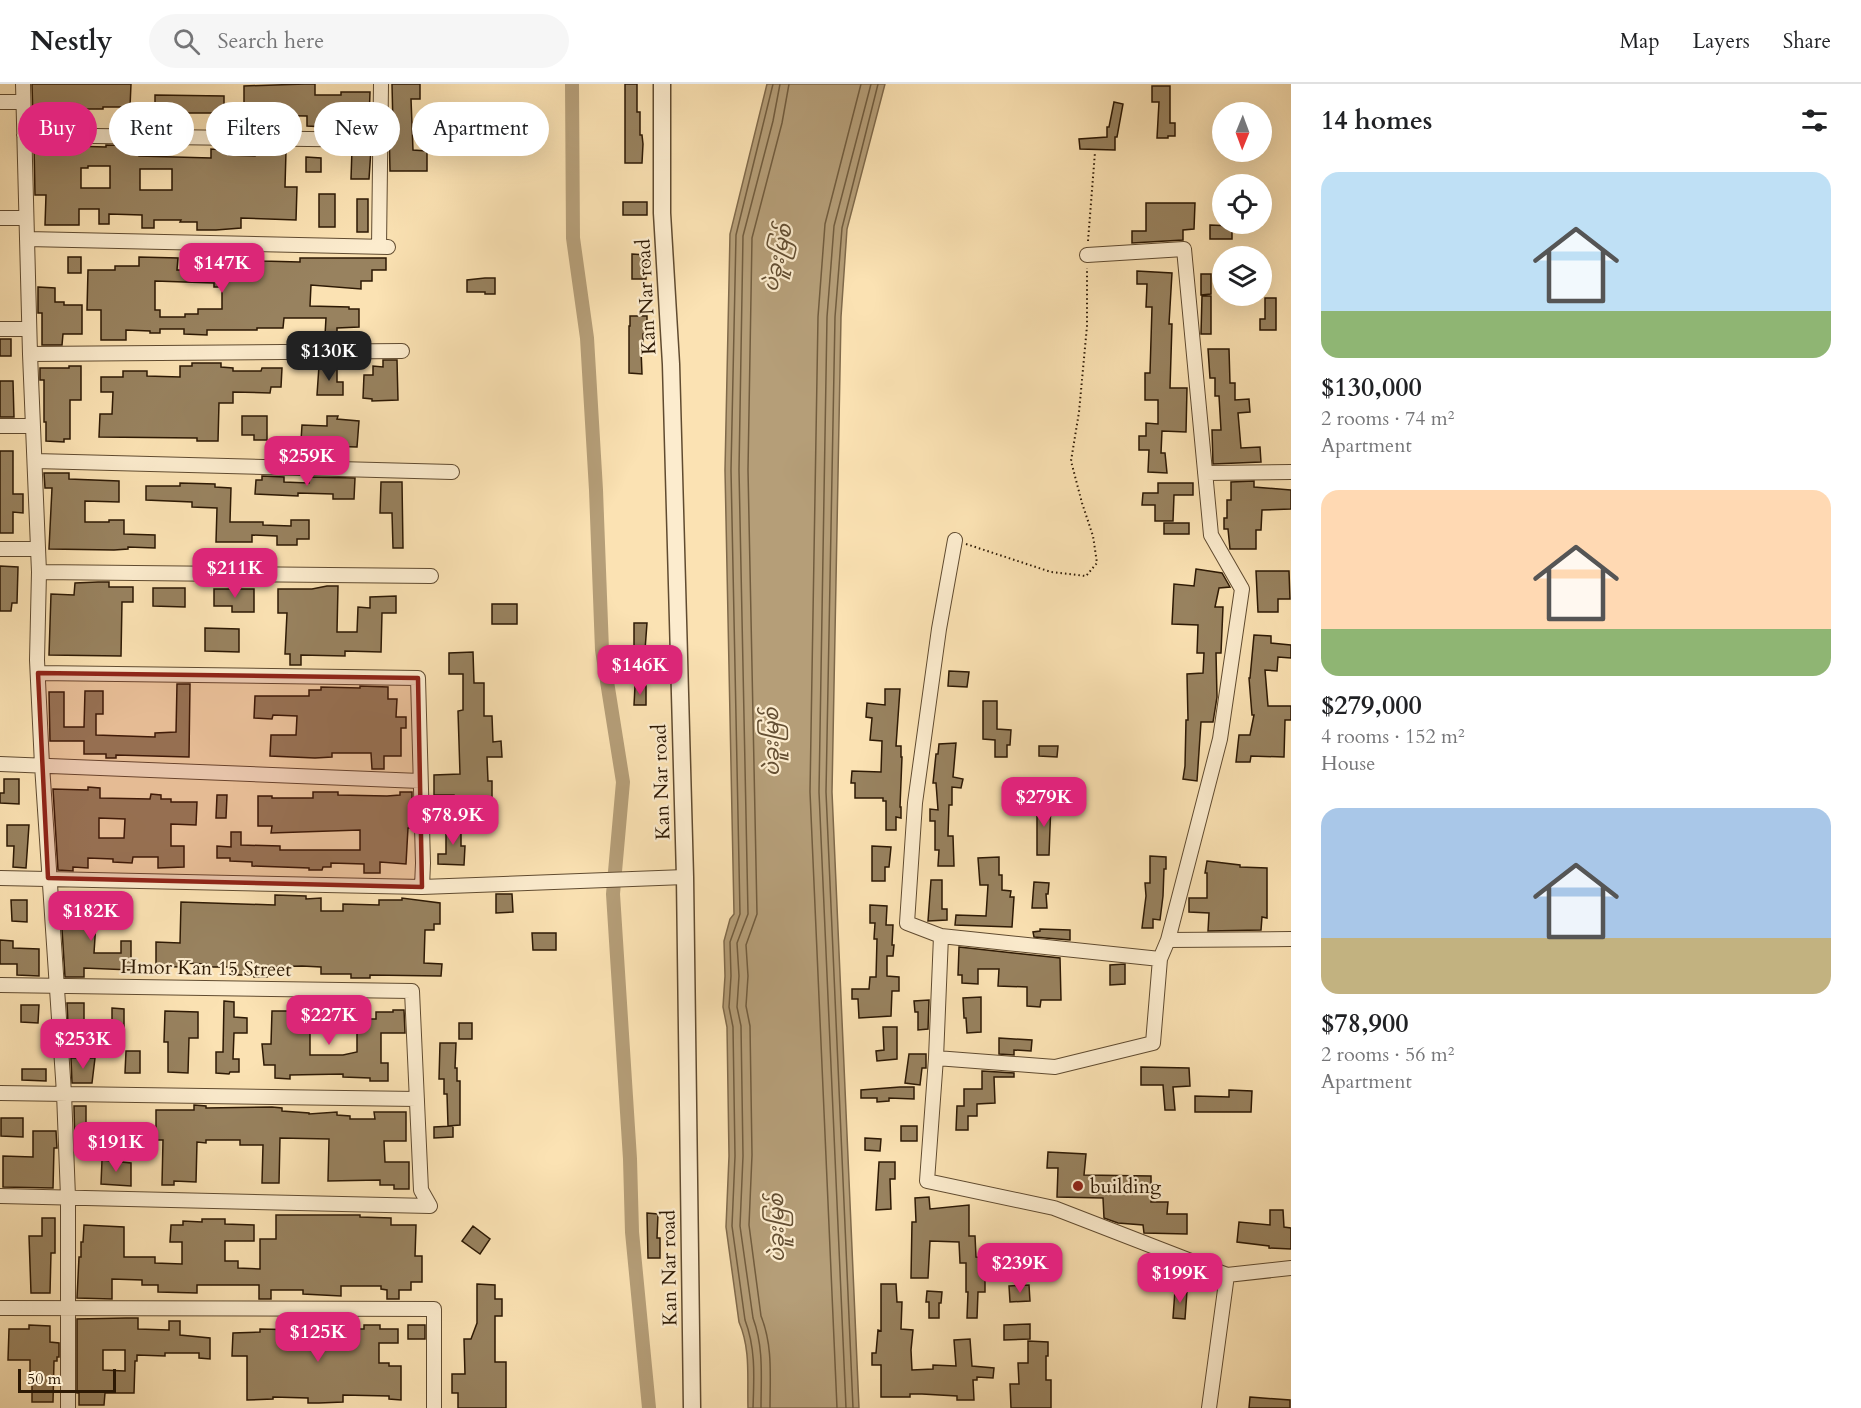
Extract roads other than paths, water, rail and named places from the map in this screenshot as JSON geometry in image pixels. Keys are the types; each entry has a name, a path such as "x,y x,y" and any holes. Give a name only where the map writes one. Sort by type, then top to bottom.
{"street":[{"path":"22,84 23,102"},
{"path":"381,84 381,102"},
{"name":"Kan Nar road","path":"662,84 662,213 671,364 685,877 692,1408"},
{"path":"0,102 18,102"},
{"path":"97,136 314,139"},
{"path":"25,156 39,572 38,673 48,878 64,1093 68,1197 70,1308 68,1408"},
{"path":"27,239 383,247 381,156"},
{"path":"0,218 26,218"},
{"path":"936,1058 1055,1066 1153,1043 1160,959 1168,940 1220,739 1242,589 1211,535 1184,249 1087,255"},
{"path":"0,329 29,329"},
{"path":"30,354 402,351"},
{"path":"0,426 33,426"},
{"path":"35,461 452,472"},
{"path":"1205,473 1291,472"},
{"path":"955,540 939,629 915,803 907,923 941,936 1160,959"},
{"path":"0,549 38,549"},
{"path":"39,572 431,576"},
{"path":"38,673 418,678 422,887"},
{"path":"0,764 420,781"},
{"path":"0,878 422,887 685,877"},
{"path":"941,936 936,1058 927,1181 1054,1208 1227,1275 1291,1268"},
{"path":"1168,940 1291,939"},
{"name":"Hmor Kan 15 Street","path":"0,985 412,991 417,1099"},
{"path":"0,1093 417,1099 421,1190 430,1206 0,1196"},
{"path":"1209,1408 1227,1275"},
{"path":"0,1308 434,1309 434,1408"}],"water":[{"name":"ပဲခူးမြစ်","path":"767,84 885,84 847,229 841,317 832,792 859,1408 748,1408 747,1354 739,1322 726,1227 729,1156 727,1027 723,1007 724,941 730,919 734,914 725,470 730,234"}],"waterway":[{"path":"572,84 573,238 587,338 602,650 623,782 613,894 630,1159 632,1232 649,1408"}],"place":[{"name":"building","path":"1078,1186"}]}
